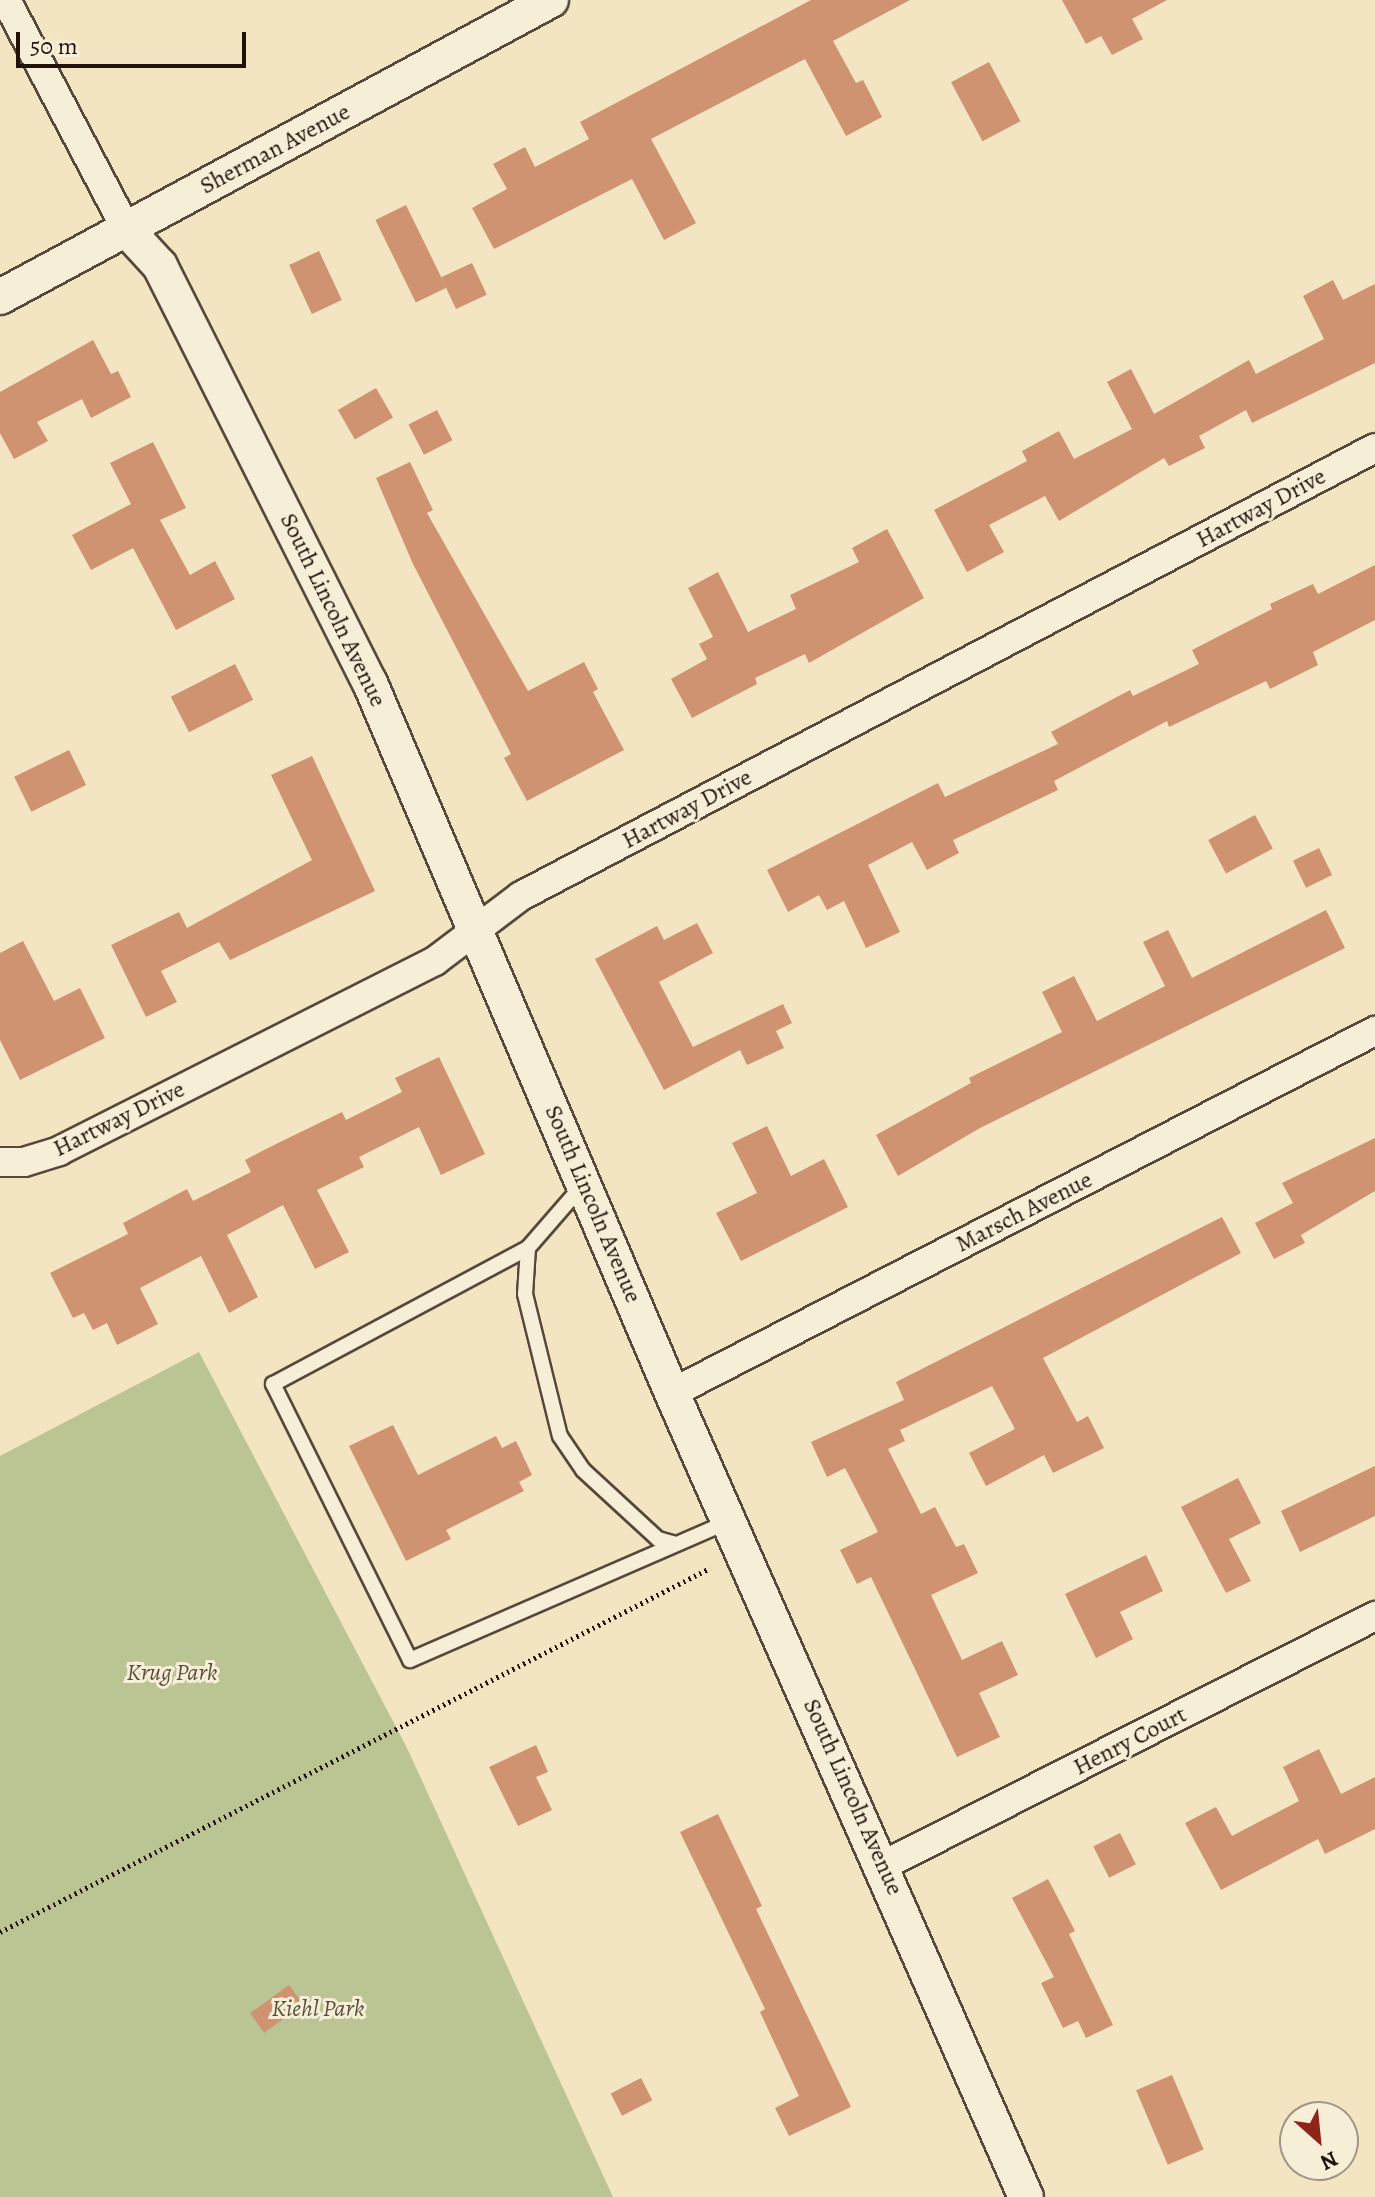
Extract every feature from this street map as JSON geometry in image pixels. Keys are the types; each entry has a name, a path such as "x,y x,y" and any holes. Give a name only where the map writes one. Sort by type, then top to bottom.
{"street":[{"path":"6,0 126,229"},
{"name":"Sherman Avenue","path":"0,297 551,0"},
{"name":"South Lincoln Avenue","path":"126,229 160,266 370,683 672,1393 884,1865 1026,2197"},
{"name":"Hartway Drive","path":"0,1162 24,1162 59,1151 435,961 521,896 1375,448"},
{"name":"Marsch Avenue","path":"672,1393 1375,1031"},
{"name":"Henry Court","path":"884,1865 1375,1616"}],"lane":[{"path":"584,1183 528,1248 273,1384 410,1660 673,1543 730,1521"},
{"path":"528,1248 525,1294 560,1436 583,1470 658,1539 673,1543"}],"path":[{"path":"0,1932 710,1568"}],"green space":[{"path":"199,1352 407,1748 613,2197 0,2197 0,1456"}],"building":[{"path":"811,0 910,0 833,41 856,83 863,80 882,117 846,136 805,59 651,139 696,223 664,240 632,179 494,249 472,208 507,189 493,164 525,147 535,167 589,139 580,122"},
{"path":"1062,0 1167,0 1132,19 1143,39 1112,55 1101,36 1086,44"},
{"path":"989,62 1020,121 982,141 951,82"},
{"path":"406,205 446,288 416,303 375,220"},
{"path":"319,251 342,300 312,314 289,265"},
{"path":"472,263 487,295 456,309 441,277"},
{"path":"1333,280 1343,300 1375,284 1375,363 1252,423 1246,410 1199,436 1205,448 1169,466 1164,458 1059,521 1045,496 989,525 1004,552 967,572 934,510 1027,461 1022,451 1059,431 1074,459 1132,429 1107,382 1131,369 1154,414 1249,360 1256,374 1324,339 1303,296"},
{"path":"93,340 111,374 118,371 131,397 91,418 82,399 37,422 48,441 14,459 0,433 0,392"},
{"path":"376,388 393,417 355,439 338,410"},
{"path":"437,410 452,440 424,455 408,425"},
{"path":"153,442 186,508 160,520 190,575 215,561 235,599 176,630 133,548 91,570 72,535 131,504 110,463"},
{"path":"410,462 433,510 427,513 528,691 584,662 598,689 593,692 624,750 527,801 504,758 511,754 413,564 376,478"},
{"path":"887,529 924,598 809,663 805,654 755,678 757,684 692,718 671,679 707,659 699,644 713,637 688,588 718,572 748,632 796,609 790,595 859,562 852,548"},
{"path":"1375,565 1375,620 1313,652 1318,665 1270,689 1266,681 1169,727 1167,721 1054,781 1058,790 953,840 959,853 927,870 912,842 868,865 900,932 866,948 844,901 827,910 819,895 788,912 767,870 938,783 945,797 1058,744 1051,732 1130,690 1133,696 1199,664 1192,650 1272,609 1270,604 1313,584 1318,594"},
{"path":"235,664 253,700 189,732 171,697"},
{"path":"69,750 86,785 31,812 14,777"},
{"path":"312,756 375,891 230,960 219,942 161,971 177,1002 146,1017 111,945 179,912 187,928 312,860 271,775"},
{"path":"1255,815 1273,849 1226,873 1208,840"},
{"path":"1319,848 1332,875 1306,888 1293,861"},
{"path":"1326,910 1345,948 980,1128 898,1176 876,1135 971,1083 969,1078 1062,1032 1042,992 1074,976 1097,1021 1165,986 1143,942 1168,930 1192,978"},
{"path":"697,923 713,953 659,982 693,1047 783,1004 792,1023 776,1031 784,1048 747,1065 740,1050 664,1090 595,959 657,926 664,940"},
{"path":"23,941 54,1001 80,988 105,1038 20,1080 0,1040 0,953"},
{"path":"439,1057 485,1154 441,1175 419,1127 359,1157 364,1167 317,1190 349,1252 315,1269 283,1205 227,1235 258,1297 229,1313 201,1256 140,1288 158,1324 117,1345 107,1323 93,1330 84,1313 73,1318 50,1273 128,1234 123,1223 187,1189 193,1201 251,1172 245,1160 342,1112 346,1120 402,1092 395,1078"},
{"path":"767,1126 791,1176 824,1159 848,1207 741,1261 716,1213 757,1193 732,1143"},
{"path":"1375,1138 1375,1191 1301,1235 1305,1243 1274,1259 1255,1223 1293,1203 1282,1183"},
{"path":"1222,1217 1241,1253 1043,1358 1077,1422 1088,1416 1104,1448 1053,1473 1044,1455 986,1486 969,1453 1015,1429 992,1386 900,1430 905,1441 888,1449 921,1514 935,1507 956,1547 964,1544 978,1573 931,1595 962,1660 1002,1641 1018,1675 979,1693 1000,1737 957,1757 871,1577 857,1584 840,1550 878,1532 845,1468 827,1477 811,1442 904,1400 896,1382"},
{"path":"393,1425 418,1475 496,1436 502,1448 516,1441 532,1475 519,1482 524,1491 446,1530 451,1539 406,1561 349,1446"},
{"path":"1375,1466 1375,1516 1300,1552 1281,1511"},
{"path":"1238,1478 1261,1523 1229,1539 1251,1581 1226,1593 1181,1507"},
{"path":"1146,1555 1163,1591 1120,1612 1133,1639 1096,1658 1065,1594"},
{"path":"536,1745 548,1772 536,1777 552,1810 518,1826 489,1767"},
{"path":"1319,1749 1341,1794 1375,1777 1375,1829 1325,1854 1318,1839 1221,1890 1185,1823 1216,1807 1232,1836 1299,1801 1283,1767"},
{"path":"718,1814 762,1906 756,1909 851,2107 789,2136 775,2108 799,2096 760,2012 765,2009 680,1832"},
{"path":"1120,1833 1136,1864 1109,1878 1093,1847"},
{"path":"1048,1879 1075,1931 1069,1934 1113,2025 1086,2038 1078,2021 1063,2028 1041,1983 1054,1977 1012,1898"},
{"path":"289,1985 303,2004 264,2033 250,2013"},
{"path":"1172,2075 1204,2150 1168,2165 1136,2090"},
{"path":"641,2078 652,2100 622,2116 611,2093"}],"park label":[{"name":"Krug Park","path":"172,1673"},
{"name":"Kiehl Park","path":"318,2009"}]}
